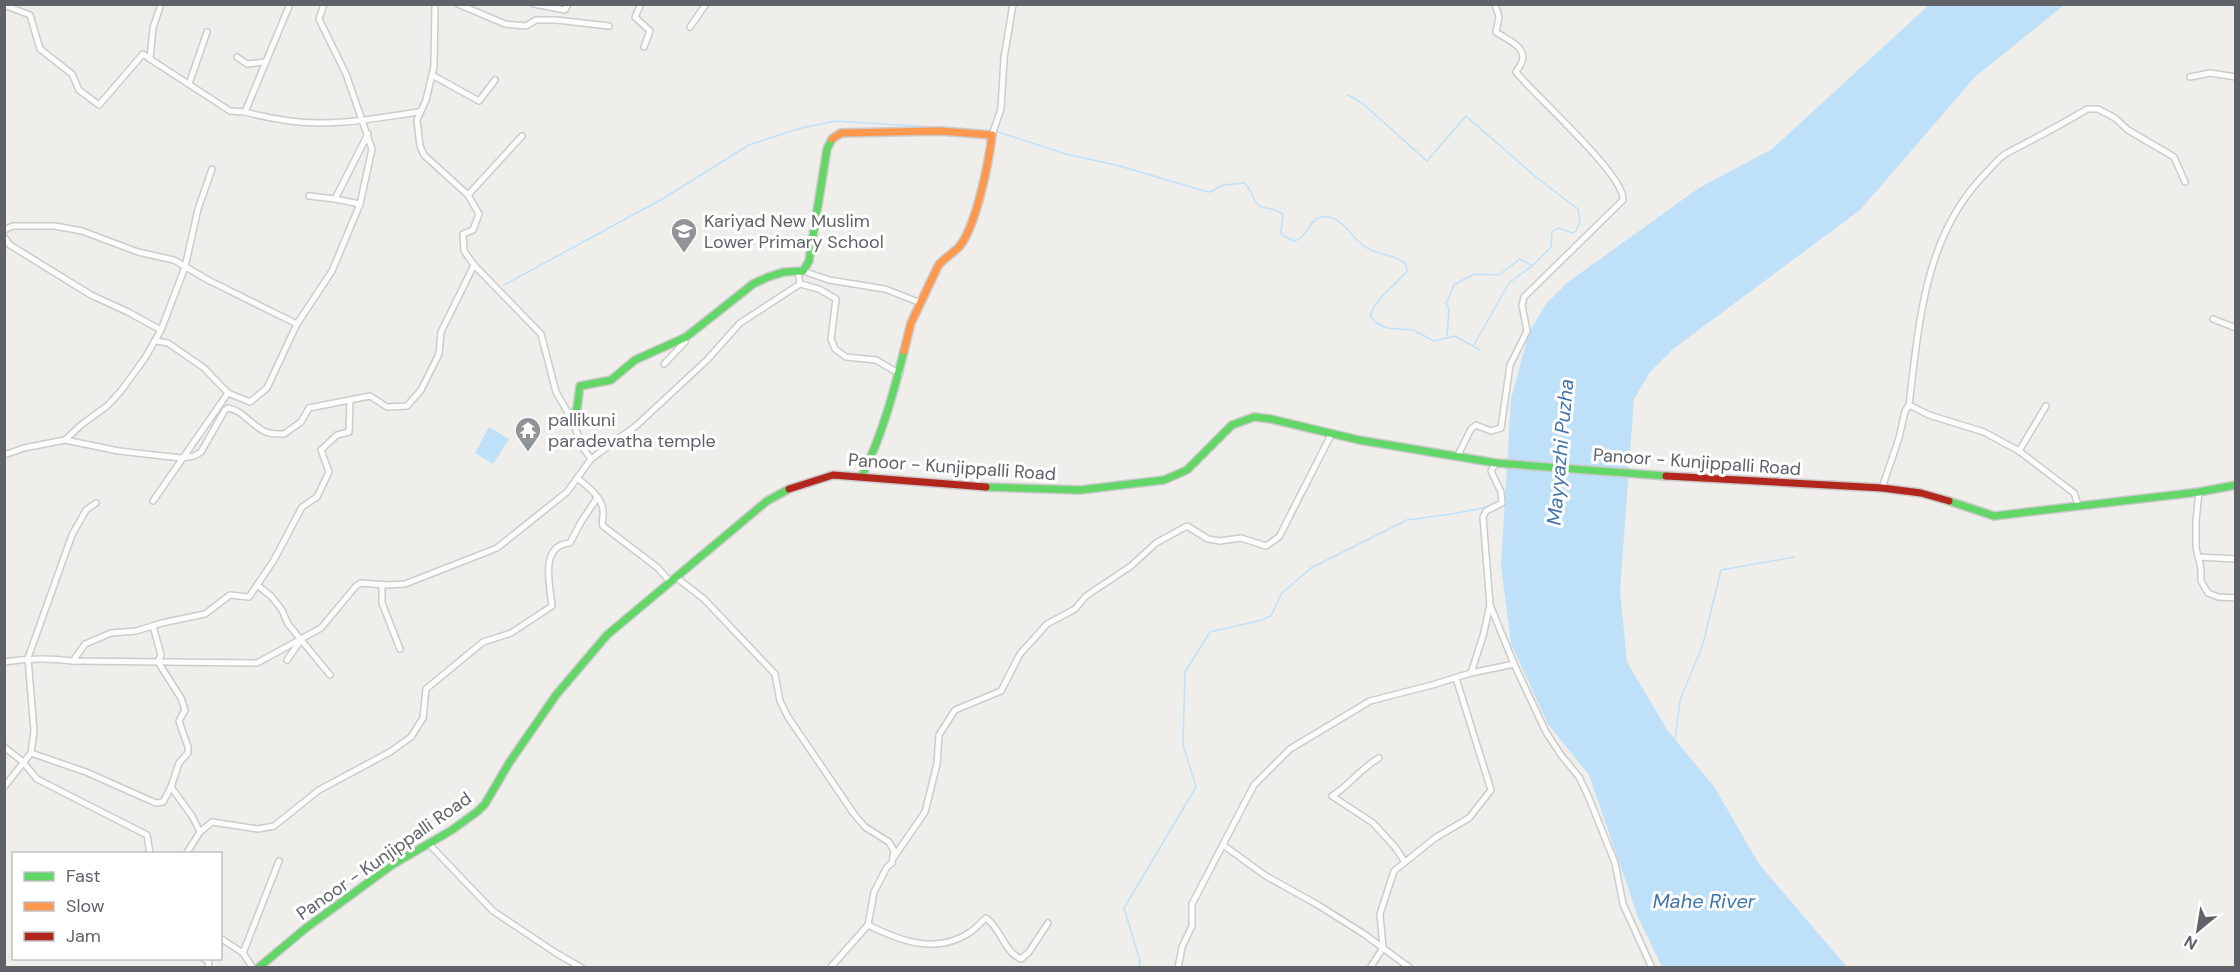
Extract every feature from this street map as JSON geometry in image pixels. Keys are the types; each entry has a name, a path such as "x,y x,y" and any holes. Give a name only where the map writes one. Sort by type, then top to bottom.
{"main road":[{"path":"572,420 577,408 580,386 583,384 609,381 633,360 685,337 734,295 771,274 782,271 800,271 808,261 826,149 831,140 841,133 940,131 992,135 990,155 969,230 958,248 938,266 911,322 900,374 886,420 862,476"},
{"name":"Panoor - Kunjippalli Road","path":"258,968 306,928 392,865 452,830 485,804 509,763 565,684 607,634 674,581 767,501 794,486 814,479 833,475 862,476 973,487 1080,490 1133,484 1177,476 1187,471 1232,425 1254,417 1271,418 1371,442 1496,463 1632,474 1882,488 1916,492 1994,516 2199,492 2235,485"}],"street":[{"path":"150,59 153,28 160,4"},
{"path":"244,112 290,4"},
{"path":"156,341 168,343 204,368 228,393 250,402 267,388 297,324 332,271 360,204 372,149 346,74 319,19 324,4"},
{"path":"435,4 432,75 426,100 417,120 424,155 468,195 479,214 473,230 464,234 464,251 474,265 541,334 556,392 572,420 583,448 591,459"},
{"path":"458,4 505,24 526,26 536,20 556,20 609,26"},
{"path":"534,4 565,10 568,4"},
{"path":"641,4 635,17 650,31 644,47"},
{"path":"690,27 706,4"},
{"path":"992,135 1001,109 1004,58 1013,4"},
{"path":"1457,457 1471,429 1476,425 1491,431 1501,428 1510,365 1527,331 1522,304 1524,297 1623,200 1624,196 1619,185 1602,163 1516,72 1522,63 1522,53 1515,43 1496,32 1499,17 1495,4"},
{"path":"4,5 30,15 40,49 72,74 79,90 99,105 143,54 230,111 291,122 326,123 364,121 419,112"},
{"path":"189,84 207,32"},
{"path":"237,57 247,64 266,62"},
{"path":"2190,78 2210,73 2235,77"},
{"path":"432,75 479,101 495,80"},
{"path":"1882,488 1899,438 1905,411 1909,405 1922,304 1939,244 1974,186 2006,153 2087,109 2098,109 2174,157 2185,182"},
{"path":"335,199 368,134"},
{"path":"468,195 522,136"},
{"path":"65,440 81,424 107,406 121,391 156,341 186,267 198,209 212,170"},
{"path":"309,196 360,204"},
{"path":"4,230 13,226 30,225 68,227 138,252 174,261 297,324"},
{"path":"4,237 10,244 91,295 161,330"},
{"path":"4,455 24,448 65,440 119,452 181,458 194,456 201,452 228,408 240,413 268,433 284,434 301,422 309,408 370,396 387,407 407,406 421,390 439,354 441,332 474,265"},
{"path":"800,284 800,271 838,282 885,289 921,303"},
{"path":"4,662 28,658 73,661 257,663 328,622 356,586 362,582 405,584 497,548 567,492 591,459 637,425 707,360 740,323 800,284 819,289 836,298 831,339 835,349 846,357 876,360 900,374"},
{"path":"2213,319 2235,328"},
{"path":"664,364 685,342 685,337"},
{"path":"153,501 228,393"},
{"path":"73,661 85,644 111,633 136,631 205,614 230,595 249,597 274,560 302,507 317,498 329,472 321,450 337,435 349,432 350,401"},
{"path":"1909,405 1929,416 1984,432 2019,451 2074,493 2078,505"},
{"path":"2019,451 2046,406"},
{"path":"830,968 868,925 874,892 894,857 925,812 937,764 939,735 955,710 1001,691 1020,654 1047,624 1075,609 1086,596 1131,566 1156,543 1187,526 1208,539 1220,542 1241,538 1266,546 1274,542 1279,537 1332,433"},
{"path":"1471,673 1490,605 1483,517 1486,511 1502,503 1501,492 1491,471 1496,463"},
{"path":"577,478 597,498 603,509 601,519 603,526 674,581 704,599 775,674 780,701 796,731 845,803 865,827 892,846 894,857"},
{"path":"2199,492 2196,548 2201,581 2208,593 2218,597 2235,598"},
{"path":"187,852 200,832 212,822 258,829 274,826 320,790 390,752 411,737 423,718 426,689 483,642 511,633 552,606 549,561 554,549 562,543 570,543 597,498"},
{"path":"4,787 22,761 31,753 34,731 28,658 72,535 86,510 96,503"},
{"path":"2198,557 2235,559"},
{"path":"382,584 382,603 400,649"},
{"path":"257,585 271,596 282,610 288,624 330,675"},
{"path":"1490,605 1514,664 1546,732 1579,777 1589,798 1615,864 1623,904 1652,968"},
{"path":"153,626 161,655 158,662"},
{"path":"286,660 302,639"},
{"path":"31,753 86,771 156,803 163,802 179,763 188,753 188,747 179,721 185,710 181,698 158,662"},
{"path":"1178,968 1182,947 1192,926 1192,904 1204,878 1254,785 1290,749 1370,701 1471,673 1514,664"},
{"path":"1370,968 1383,948 1380,914 1394,871 1435,838 1469,818 1491,790 1456,678"},
{"path":"4,747 22,761 36,779 147,835 150,852"},
{"path":"1379,758 1367,765 1342,790 1332,796 1373,823 1405,862"},
{"path":"171,787 192,816 200,832"},
{"path":"428,843 493,911 582,968"},
{"path":"1223,845 1266,876 1318,905 1410,968"},
{"path":"243,953 279,861"},
{"path":"868,925 893,938 914,944 932,945 961,937 986,918 1010,951 1021,959 1029,952 1048,923"},
{"path":"222,939 243,953 253,968"}],"water":[{"name":"Mahe River","path":"1929,5 2064,5 1975,77 1860,210 1673,349 1650,372 1634,399 1620,591 1627,662 1668,731 1715,788 1759,864 1847,967 1662,967 1638,917 1589,775 1548,724 1511,644 1501,566 1511,399 1529,332 1546,304 1568,282 1699,188 1772,149"},
{"path":"489,427 509,439 493,464 475,453"}],"waterway":[{"path":"1348,95 1362,103 1427,161 1466,116 1536,177 1578,209 1580,221 1576,231 1573,233 1558,228 1552,232 1551,247 1532,266 1509,283 1474,345"},
{"path":"504,285 664,198 749,145 801,128 836,121 991,131"},
{"path":"995,131 1066,154 1120,166 1204,191 1210,192 1223,185 1244,183 1257,204 1277,210 1283,215 1282,235 1294,241 1302,237 1317,219 1333,218 1370,250 1395,257 1406,264 1407,271 1373,309 1370,315 1375,322 1387,328 1413,330 1434,341 1455,336 1480,350"},
{"path":"1447,336 1449,309 1446,304 1454,285 1474,274 1499,275 1520,259 1531,265"},
{"path":"1139,968 1140,961 1124,908 1196,787 1183,745 1185,672 1210,632 1271,616 1281,594 1311,568 1407,520 1483,508 1499,501"},
{"path":"1675,740 1680,700 1703,644 1721,570 1794,557"}],"traffic: fast":[{"path":"572,420 577,408 580,386 611,380 635,360 686,337 753,284 784,272 803,271 809,261 827,149 832,139"},
{"path":"862,476 886,415 904,351"},
{"path":"986,487 1080,490 1164,480 1187,470 1232,425 1254,417 1359,440 1496,463 1666,476"},
{"path":"1949,501 1994,516 2199,492 2236,485"},
{"path":"258,968 306,928 392,865 452,830 478,811 485,804 509,763 556,695 607,635 767,501 789,489"}],"traffic: slow":[{"path":"832,139 841,133 940,131 992,135 985,177 971,225 959,247 938,266 911,323 904,351"}],"traffic: jam":[{"path":"789,489 833,475 986,487"},
{"path":"1666,476 1882,488 1921,493 1949,501"}],"place":[{"name":"Kariyad New Muslim Lower Primary School","path":"684,254"},
{"name":"pallikuni paradevatha temple","path":"528,453"}],"water label":[{"name":"Mayyazhi Puzha","path":"1560,452"}]}
